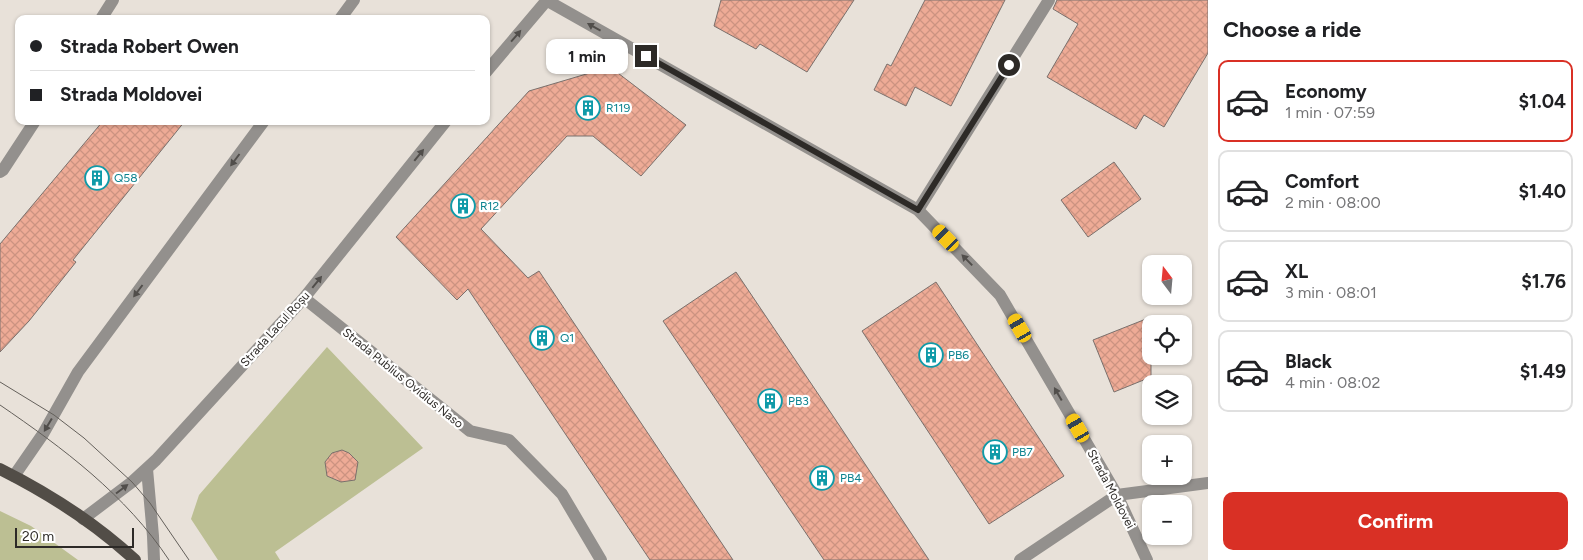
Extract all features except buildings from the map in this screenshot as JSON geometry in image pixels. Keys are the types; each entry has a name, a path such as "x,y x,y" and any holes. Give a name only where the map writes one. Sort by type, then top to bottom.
{"main road":[{"path":"0,469 83,519 112,539 135,560"}],"street":[{"path":"104,15 113,0"},
{"path":"343,15 354,0"},
{"path":"490,67 547,0"},
{"name":"Strada Moldovei","path":"547,0 918,210 1000,295 1116,495 1147,560"},
{"path":"918,210 1049,0"},
{"path":"0,172 32,125"},
{"path":"14,476 43,434 78,372 261,125"},
{"name":"Strada Lacul Roșu","path":"83,519 147,469 304,298 443,125"},
{"name":"Strada Publius Ovidius Naso","path":"304,298 470,431 509,440 562,494 601,560"},
{"path":"147,469 154,560"},
{"path":"1020,560 1116,495 1208,483"}],"green space":[{"path":"327,347 423,448 275,552 280,560 218,560 191,519 199,495"},
{"path":"0,511 31,526 78,560 0,560"}],"tram line":[{"path":"0,382 54,415 84,438 132,482 150,503 189,560"},
{"path":"0,405 47,438 92,474 133,514 169,560"}],"place":[{"name":"R119","path":"588,108"},
{"name":"Q58","path":"97,178"},
{"name":"R12","path":"463,206"},
{"name":"Q1","path":"542,338"},
{"name":"PB6","path":"931,355"},
{"name":"PB3","path":"770,401"},
{"name":"PB7","path":"995,452"},
{"name":"PB4","path":"822,478"}],"route":[{"path":"646,56 918,210 1009,65"}]}
